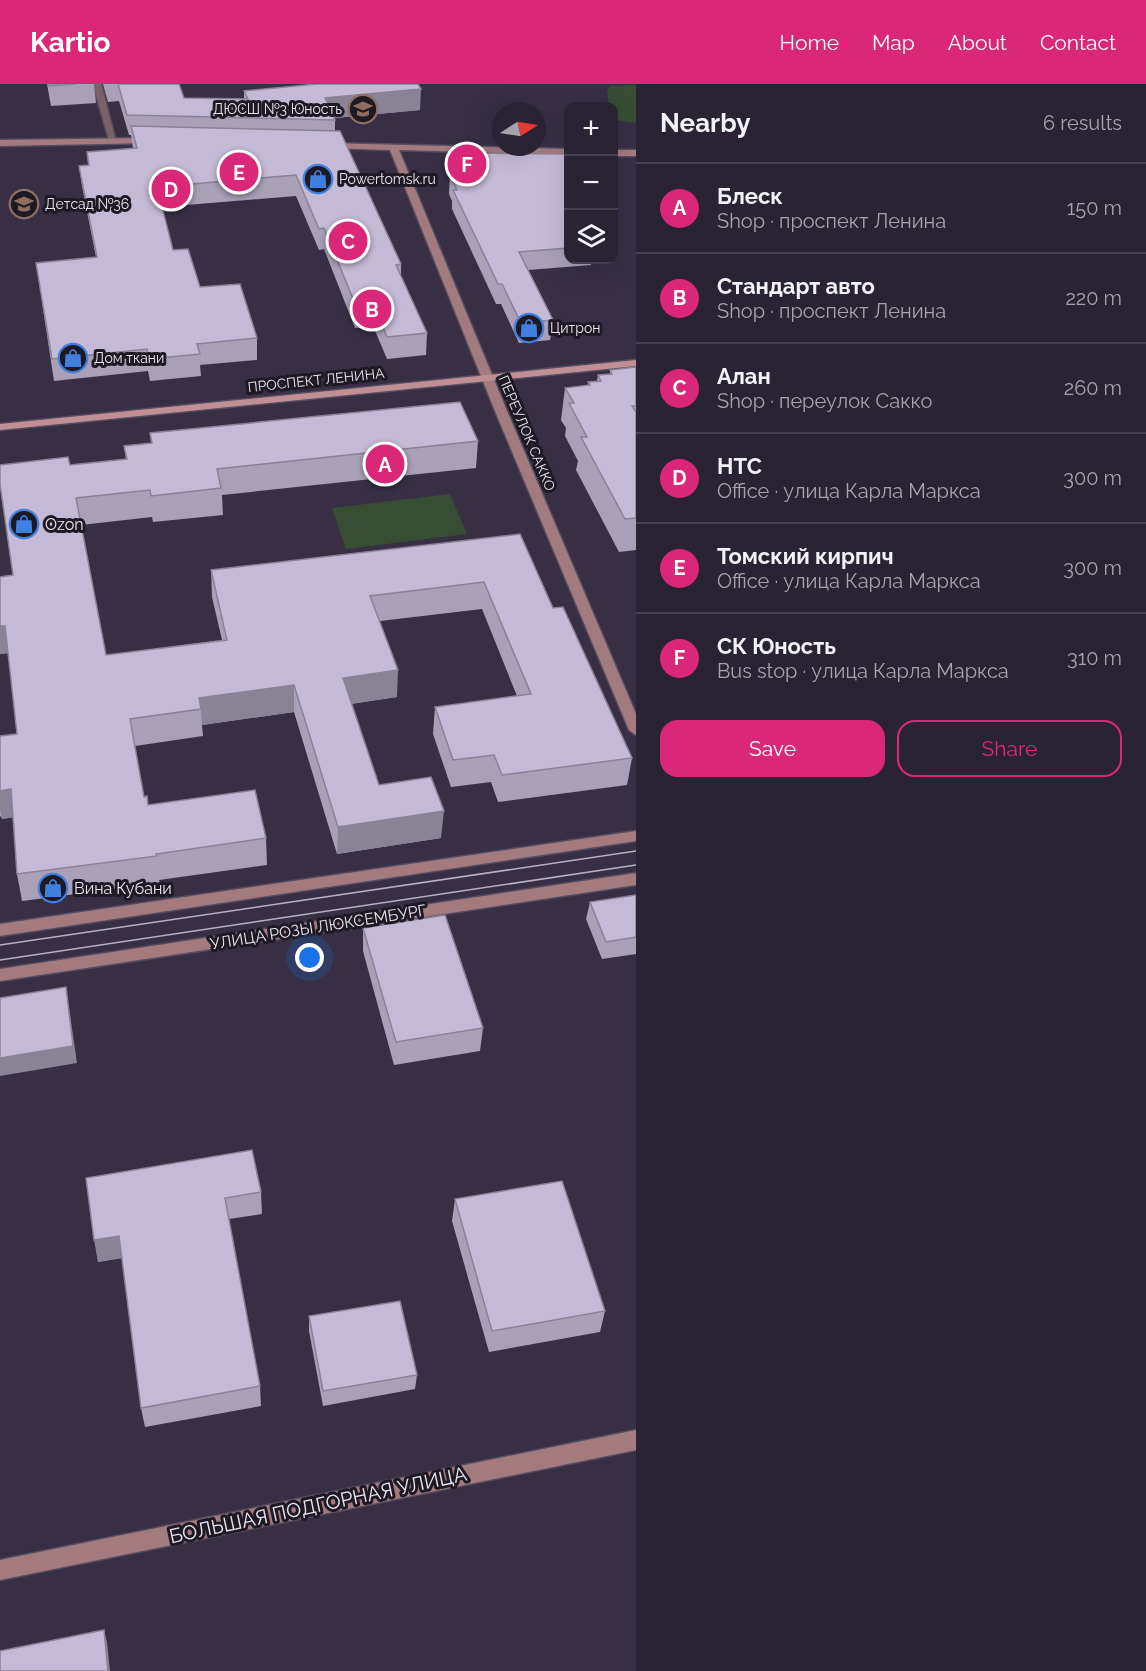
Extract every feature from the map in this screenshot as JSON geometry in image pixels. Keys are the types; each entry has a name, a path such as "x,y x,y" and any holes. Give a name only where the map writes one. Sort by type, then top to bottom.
{"main road":[{"name":"ПРОСПЕКТ ЛЕНИНА","path":"0,427 636,363"}],"street":[{"path":"97,84 113,140"},
{"path":"0,143 160,141"},
{"path":"312,144 564,152"},
{"name":"ПЕРЕУЛОК САККО","path":"393,146 487,377 636,730"},
{"path":"618,153 636,153"},
{"path":"0,930 636,836"},
{"name":"УЛИЦА РОЗЫ ЛЮКСЕМБУРГ","path":"0,975 636,879"},
{"name":"БОЛЬШАЯ ПОДГОРНАЯ УЛИЦА","path":"0,1570 636,1440"}],"green space":[{"path":"636,85 636,123 618,120 618,102 608,102 607,91 610,86"},
{"path":"450,494 467,534 346,549 332,508"}],"building":[{"path":"48,84 76,84 48,86"},
{"path":"118,84 179,84 184,98 248,99 244,91 317,84 418,84 421,89 325,98 335,120 127,115"},
{"path":"131,126 340,131 401,264 396,265 427,333 387,337 374,305 356,306 324,228 319,229 296,175 157,187 173,250 188,249 200,287 240,284 257,338 197,344 200,354 149,359 147,349 52,359 36,263 97,257 79,166 89,165 87,152 137,148"},
{"path":"467,153 492,153 492,156 564,154 564,248 519,252 553,320 521,323 502,284 498,284 453,190 457,190 450,175 469,173"},
{"path":"636,367 636,406 632,406 636,412 636,518 625,519 581,437 587,437 569,403 574,403 565,388 590,385 588,382 601,381 598,375 612,374 610,370"},
{"path":"460,402 478,441 217,469 221,488 151,496 150,490 76,498 106,655 227,640 211,570 520,534 553,608 563,607 632,758 502,775 494,755 453,760 435,707 531,694 484,582 370,596 398,670 343,678 379,785 431,777 444,811 338,827 294,685 199,698 201,709 130,719 144,797 147,796 148,805 255,790 266,838 156,854 157,856 17,874 11,789 0,791 0,736 17,734 5,626 0,626 0,577 13,575 0,484 0,465 68,457 70,465 127,459 124,446 152,443 150,433"},
{"path":"636,895 636,937 606,942 590,902"},
{"path":"445,915 483,1028 396,1042 363,928"},
{"path":"66,987 73,1046 0,1058 0,998"},
{"path":"252,1150 261,1192 225,1198 260,1386 141,1408 119,1236 94,1240 86,1178"},
{"path":"562,1181 605,1311 492,1331 455,1199"},
{"path":"400,1301 417,1375 323,1391 309,1316"},
{"path":"104,1630 108,1671 0,1671 0,1651"}],"tram line":[{"path":"0,945 636,851"},
{"path":"0,960 636,865"}],"place":[{"name":"ДЮСШ №3 Юность","path":"363,109"},
{"name":"СК Юность","path":"467,164"},
{"name":"Томский кирпич","path":"239,172"},
{"name":"Powertomsk.ru","path":"318,179"},
{"name":"НТС","path":"171,189"},
{"name":"Детсад №36","path":"24,204"},
{"name":"Алан","path":"348,241"},
{"name":"Стандарт авто","path":"372,309"},
{"name":"Цитрон","path":"529,328"},
{"name":"Дом ткани","path":"73,358"},
{"name":"Блеск","path":"385,464"},
{"name":"Ozon","path":"24,524"},
{"name":"Вина Кубани","path":"53,888"}]}
